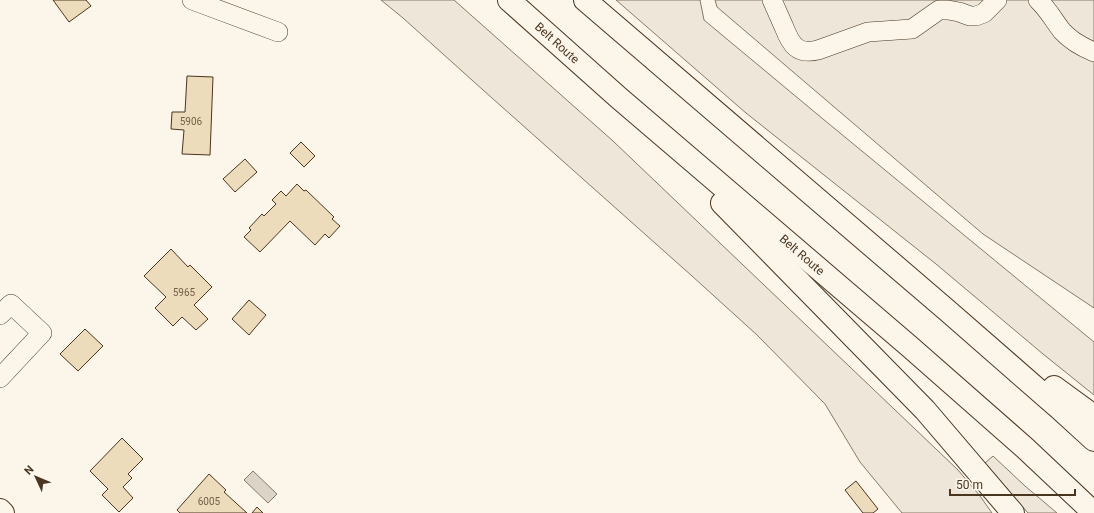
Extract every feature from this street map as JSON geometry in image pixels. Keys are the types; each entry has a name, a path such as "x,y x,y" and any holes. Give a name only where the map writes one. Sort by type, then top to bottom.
{"main road":[{"name":"Belt Route","path":"509,0 619,98 909,346 1025,448 1094,513"},
{"path":"585,0 949,312 1094,440"},
{"path":"619,98 925,410 1013,513"},
{"path":"949,312 1094,416"},
{"path":"0,510 3,513"}],"street":[{"path":"192,0 278,32"},
{"path":"772,0 789,39 796,48 802,51 810,52 868,32 912,29 939,10 959,12 970,16 984,14 997,0"},
{"path":"1038,0 1070,39 1094,52"},
{"path":"0,315 11,304 42,333 0,378"}],"shaded area":[{"path":"381,0 454,0 613,141 958,470 992,513 902,513 860,462 825,404 757,335"},
{"path":"616,0 700,0 704,20 1094,342 1094,395 936,264 746,113"},
{"path":"715,0 1094,0 1094,308 983,234 717,7"},
{"path":"993,456 1057,513 1028,513 985,463"},
{"path":"253,471 277,494 268,503 244,480"}],"building":[{"path":"53,0 86,0 91,6 69,22"},
{"path":"187,76 213,77 210,155 182,154 184,130 171,129 172,112 185,112"},
{"path":"301,142 315,156 304,167 290,153"},
{"path":"245,159 257,172 235,192 223,179"},
{"path":"297,184 304,191 306,190 334,217 332,219 340,226 329,238 325,234 315,245 290,221 260,252 244,237 251,230 249,228 262,214 264,216 276,204 272,200 281,191 286,196"},
{"path":"171,249 188,267 190,265 212,287 194,305 208,319 196,330 182,317 173,326 155,308 166,297 144,276"},
{"path":"249,300 266,315 249,335 232,319"},
{"path":"85,329 103,346 78,371 60,354"},
{"path":"122,438 143,459 128,474 132,478 123,487 133,498 119,512 102,495 108,489 90,471"},
{"path":"209,474 226,490 224,492 247,513 180,513 177,510"},
{"path":"856,481 878,509 873,513 863,513 845,490"},
{"path":"257,507 263,513 252,513"}]}
